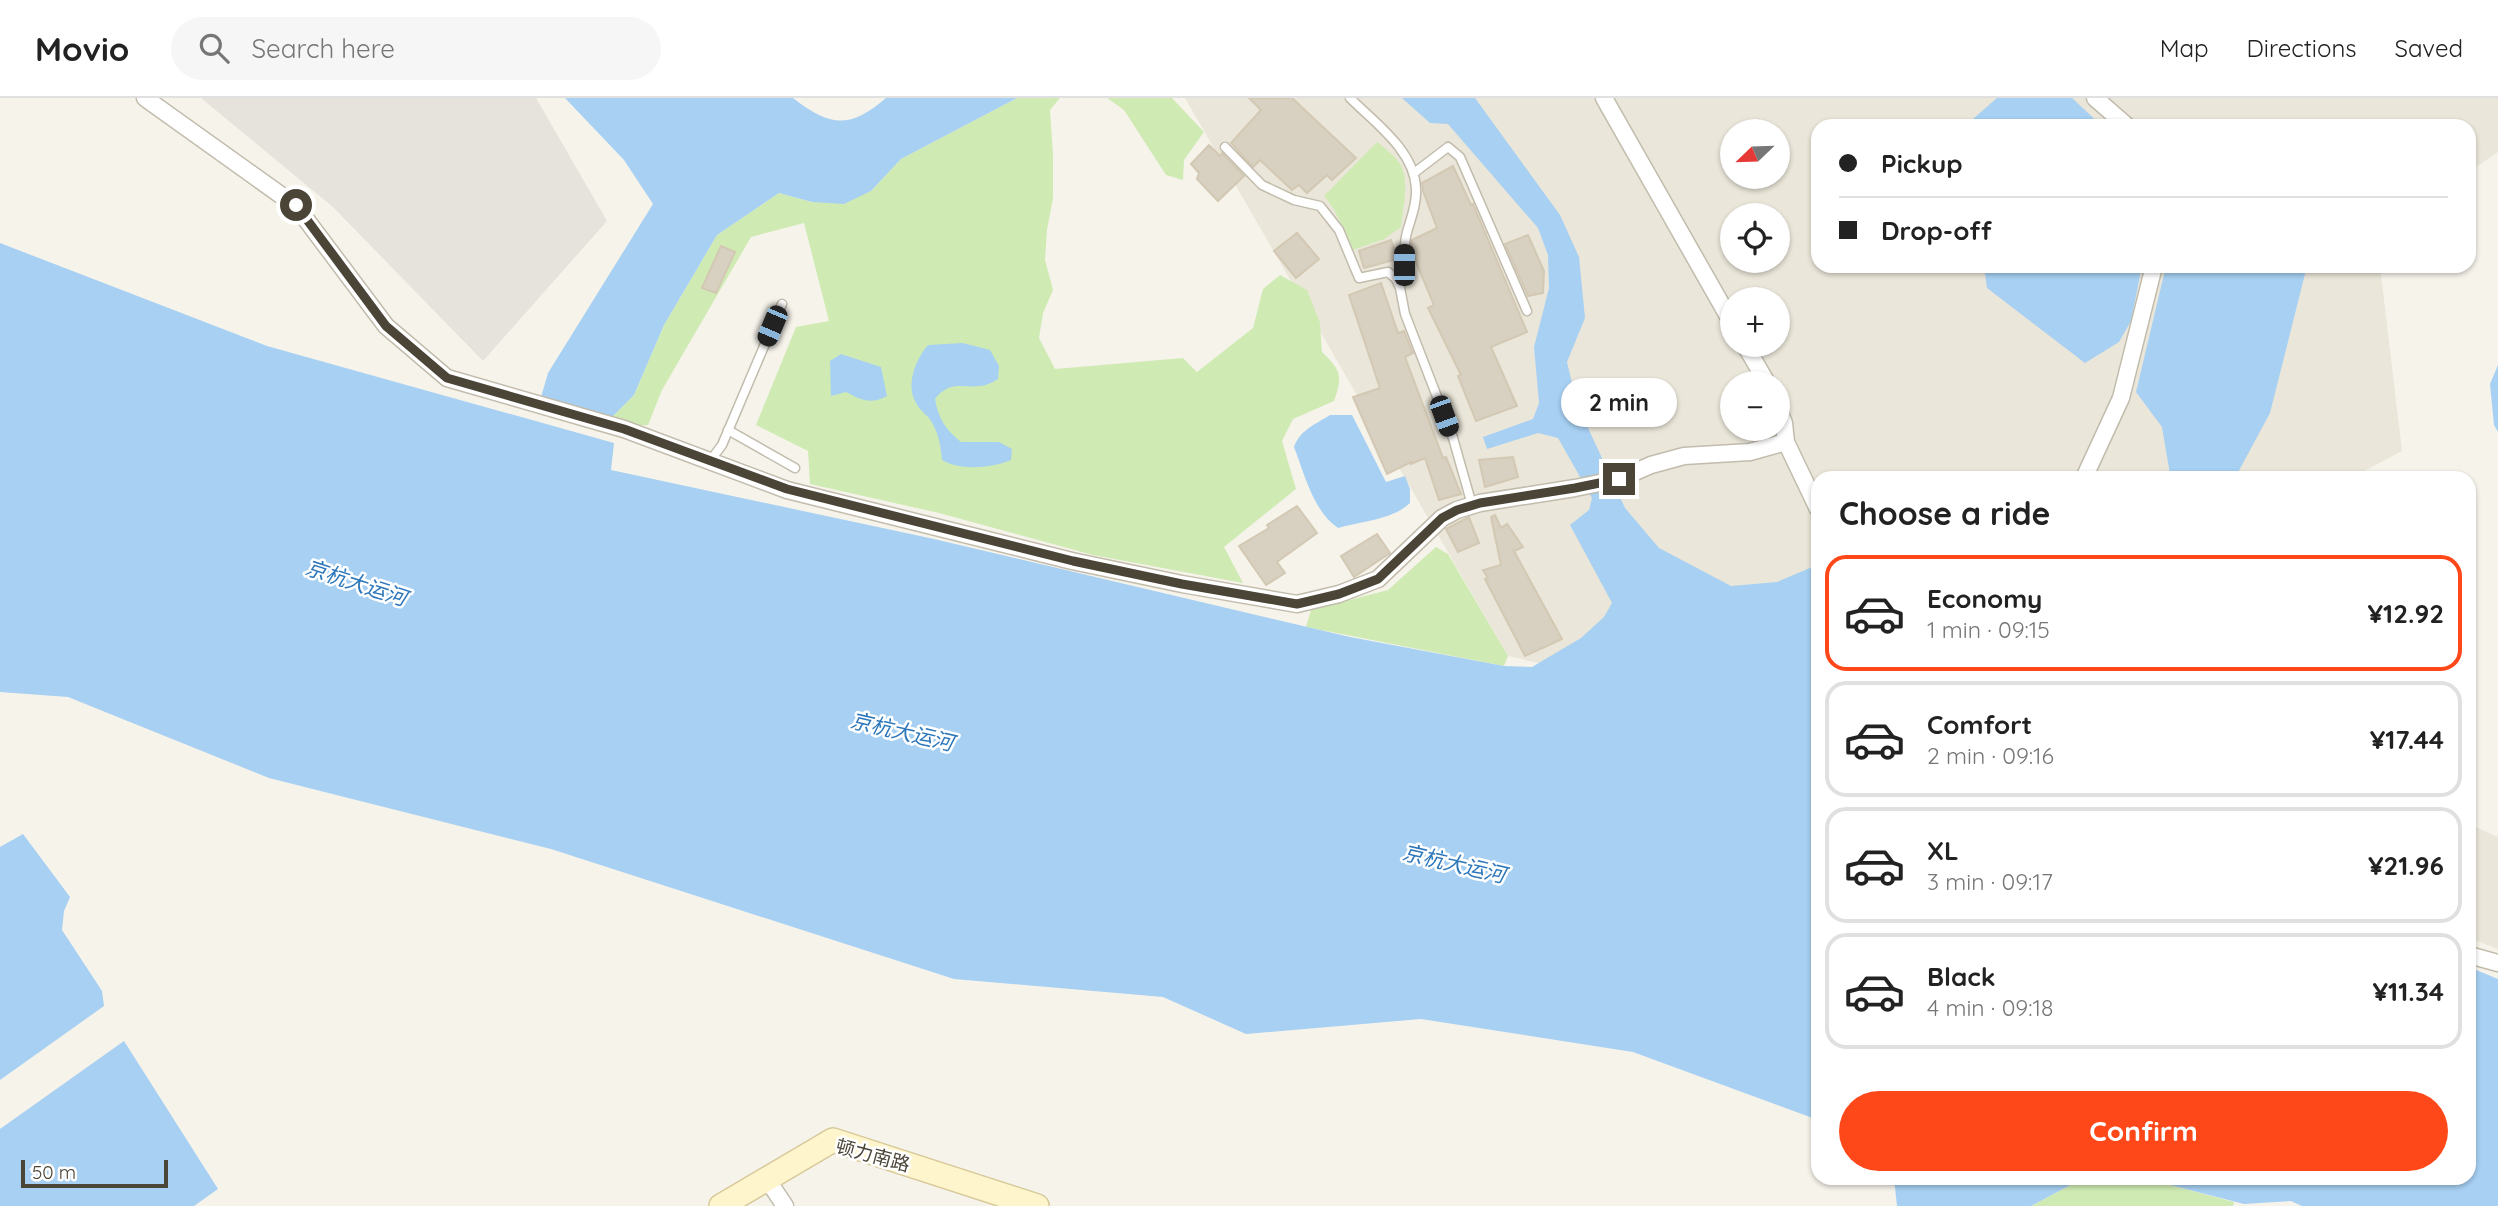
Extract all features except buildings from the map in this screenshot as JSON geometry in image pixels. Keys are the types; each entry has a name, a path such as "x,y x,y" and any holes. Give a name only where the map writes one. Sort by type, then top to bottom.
{"street":[{"path":"145,98 296,205 386,326 447,378 624,429 787,489 1059,558 1182,584 1297,604 1339,594 1378,579 1442,518 1472,505 1619,479 1651,465 1684,456 1750,452 1786,442 1811,494"},
{"path":"1604,98 1720,302"},
{"path":"2095,98 2119,119"},
{"path":"2087,471 2121,398 2152,273"},
{"path":"2476,957 2498,963"},
{"name":"顿力南路","path":"721,1206 833,1140 1037,1206"},
{"path":"767,1179 785,1206"}],"lane":[{"path":"1350,98 1405,154 1414,173 1416,190 1413,213 1404,242 1404,265 1396,279"},
{"path":"1225,147 1262,185 1294,200 1320,206 1339,230 1359,278 1388,272 1396,279 1405,314 1452,438 1472,505"},
{"path":"1414,173 1448,147 1460,157 1527,311"},
{"path":"709,461 722,444 782,304"},
{"path":"728,430 795,468"}],"shaded area":[{"path":"201,98 536,98 607,221 483,361 333,207"},
{"path":"1185,98 2498,98 2498,152 2476,167 2476,119 1811,119 1811,273 2381,273 2402,451 2364,471 1811,471 1811,725 1508,656"},
{"path":"2476,827 2498,837 2498,949 2476,941"}],"green space":[{"path":"1017,98 1060,98 1050,110 1053,198 1045,260 1053,290 1043,313 1039,338 1055,369 1183,358 1197,372 1253,328 1263,289 1280,275 1307,290 1320,323 1322,352 1337,369 1339,385 1334,401 1293,419 1282,441 1296,489 1224,547 1243,583 1093,555 939,513 810,484 808,451 756,425 796,327 829,321 804,223 751,237 662,390 648,425 601,428 634,395 664,325 717,235 779,193 812,202 871,191 901,159"},
{"path":"1107,98 1172,98 1204,132 1184,160 1183,180 1166,175 1124,110"},
{"path":"1377,142 1396,158 1402,168 1405,193 1401,227 1384,239 1353,250 1334,209 1324,196"},
{"path":"1436,547 1448,554 1508,656 1504,666 1306,627 1311,610 1388,590"},
{"path":"2070,1185 2170,1185 2234,1202 2233,1206 2031,1206"}],"water":[{"path":"565,98 793,98 818,115 840,120 861,115 886,98 1017,98 901,159 871,191 844,204 812,202 779,193 717,235 664,325 634,395 601,428 537,411 548,373 653,204 624,160"},
{"name":"京杭大运河","path":"1402,98 1475,98 1560,215 1579,257 1585,318 1567,362 1577,404 1625,508 1659,548 1731,586 1777,582 1811,568 1811,1117 1633,1052 1421,1019 1246,1034 1163,997 954,979 551,849 269,778 68,697 0,692 0,243 267,346 614,443 611,470 934,539 1350,637 1504,666 1532,667 1581,638 1604,617 1612,603 1570,525 1589,510 1592,498 1558,438 1538,433 1487,449 1483,437 1533,419 1539,403 1534,347 1549,288 1548,255 1538,228 1448,124 1430,123"},
{"path":"1997,98 2072,98 2094,119 1973,119"},
{"path":"1985,273 2141,273 2131,321 2119,342 2085,363 1987,288"},
{"path":"2164,273 2305,273 2270,413 2239,471 2169,471 2162,427 2136,392"},
{"path":"963,343 990,350 999,366 998,379 980,386 957,386 942,391 935,399 938,412 947,428 961,442 999,442 1012,449 1011,460 976,467 958,466 942,460 935,428 912,394 914,372 928,345"},
{"path":"841,354 881,367 887,396 871,401 846,392 831,396 830,361"},
{"path":"2498,365 2498,432 2494,425 2490,384"},
{"path":"1330,415 1352,415 1386,482 1405,476 1410,489 1410,503 1403,509 1386,517 1338,528 1322,512 1311,492 1294,447 1304,432"},
{"path":"23,834 70,897 64,911 62,930 102,991 104,1006 0,1080 0,847"},
{"path":"2476,970 2498,979 2498,1206 2302,1206 2291,1201 2244,1204 2170,1185 2476,1185"},
{"path":"124,1041 218,1189 194,1206 0,1206 0,1129"},
{"path":"1895,1185 2070,1185 2031,1206 1897,1206"}],"route":[{"path":"296,205 386,326 447,378 624,429 787,489 1073,561 1182,584 1297,604 1339,594 1378,579 1442,518 1457,510 1480,503 1619,479"}]}
